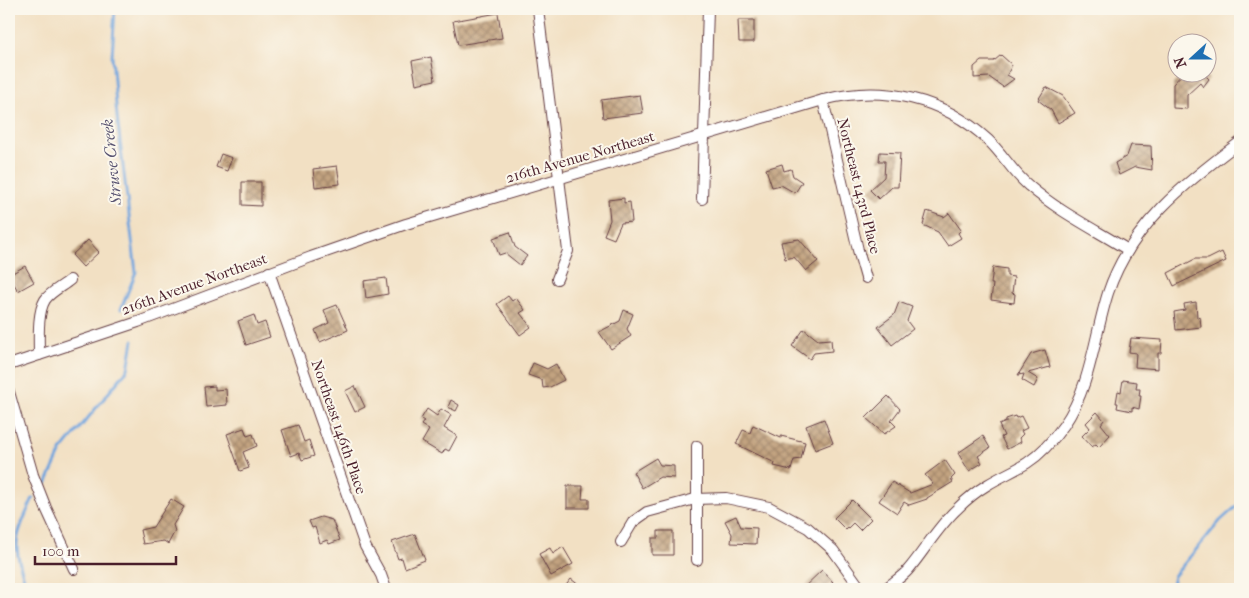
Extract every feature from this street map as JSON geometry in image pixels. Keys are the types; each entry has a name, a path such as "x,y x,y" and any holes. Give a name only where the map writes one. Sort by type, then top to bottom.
{"street":[{"path":"538,9 568,251 557,279"},
{"path":"702,199 708,9"},
{"name":"216th Avenue Northeast","path":"9,365 138,322 269,272 406,224 823,100 850,94 894,94 926,102 961,118 989,141 1026,184 1040,195 1128,250"},
{"name":"Northeast 143rd Place","path":"823,100 866,278"},
{"path":"885,589 907,571 940,527 957,508 987,485 1029,462 1044,449 1064,424 1081,394 1108,292 1128,250 1150,221 1178,191 1240,142"},
{"name":"Northeast 146th Place","path":"269,272 365,546 381,575 386,589"},
{"path":"39,355 42,307 46,299 70,280"},
{"path":"9,392 33,475 74,569"},
{"path":"697,446 697,560"},
{"path":"621,542 633,522 647,512 682,501 726,498 770,507 808,528 833,550 861,589"}],"building":[{"path":"498,13 502,38 458,45 453,21"},
{"path":"738,20 754,20 754,42 739,42"},
{"path":"1001,55 1012,65 1007,75 1014,79 1003,87 989,77 974,78 974,67 981,61 994,61"},
{"path":"431,57 435,80 416,84 412,61"},
{"path":"1175,82 1207,82 1203,87 1200,83 1187,95 1187,109 1173,108 1173,84"},
{"path":"1046,87 1063,96 1075,113 1058,123 1051,110 1038,100"},
{"path":"640,95 643,113 603,118 601,100"},
{"path":"1131,145 1151,146 1152,170 1135,167 1119,175 1115,163 1127,156"},
{"path":"880,152 900,153 898,187 892,187 879,199 870,190 884,177 885,161 879,161"},
{"path":"221,154 232,158 227,171 216,167"},
{"path":"782,164 784,171 791,169 793,176 802,182 795,193 781,185 772,187 766,169"},
{"path":"337,166 340,184 315,187 313,169"},
{"path":"242,182 261,182 261,206 242,205"},
{"path":"624,198 624,203 630,202 632,222 621,223 614,239 604,235 610,220 608,200"},
{"path":"927,211 944,217 949,213 961,230 958,233 961,238 948,246 938,232 923,225"},
{"path":"510,232 515,247 527,256 520,265 505,253 499,255 493,238"},
{"path":"799,239 818,261 806,271 794,257 785,259 781,242"},
{"path":"88,240 99,252 83,267 72,255"},
{"path":"1222,252 1226,261 1174,286 1168,273 1195,259 1208,259"},
{"path":"25,266 34,282 18,291 9,275"},
{"path":"993,267 1007,269 1007,276 1014,277 1012,293 1015,294 1014,303 991,300"},
{"path":"386,278 388,294 366,298 364,281"},
{"path":"508,296 512,301 516,298 525,310 520,313 531,327 520,335 497,304"},
{"path":"899,302 912,307 907,321 913,329 892,345 878,327 894,315"},
{"path":"1196,302 1197,318 1200,317 1201,327 1176,330 1174,312 1185,310 1184,304"},
{"path":"337,305 348,330 320,342 315,330 329,323 324,310"},
{"path":"624,310 633,314 627,329 631,336 611,349 599,332 620,321"},
{"path":"254,315 257,325 265,322 270,337 246,345 238,321"},
{"path":"804,329 818,340 831,339 832,351 814,353 810,359 792,346"},
{"path":"1131,338 1162,340 1161,353 1158,353 1158,369 1135,367 1136,353 1129,352"},
{"path":"1045,350 1050,367 1028,373 1038,379 1034,387 1022,380 1024,374 1018,375 1031,354"},
{"path":"533,363 547,369 556,364 564,380 550,387 543,388 542,380 528,375"},
{"path":"1123,380 1137,382 1136,389 1140,389 1139,396 1141,396 1139,409 1132,407 1132,411 1117,408 1118,391 1121,392"},
{"path":"215,386 215,390 226,389 227,405 206,407 204,387"},
{"path":"355,386 365,407 355,412 345,391"},
{"path":"888,396 900,409 891,421 896,426 884,434 866,418"},
{"path":"451,400 459,405 456,411 448,407"},
{"path":"427,409 437,416 441,409 451,415 444,428 457,436 449,451 445,449 442,454 422,442 429,430 421,425 424,421 421,419"},
{"path":"1097,412 1104,420 1101,424 1110,435 1099,447 1096,444 1092,447 1082,436 1090,428 1086,423"},
{"path":"1015,416 1016,418 1021,416 1027,428 1021,431 1023,434 1019,438 1021,442 1007,449 1001,437 1004,436 999,425 1006,422 1006,419"},
{"path":"824,419 833,443 815,450 806,426"},
{"path":"298,425 304,442 309,440 314,456 302,460 299,453 291,456 282,430"},
{"path":"753,425 781,438 781,436 805,442 801,459 794,460 791,470 774,466 775,463 736,444 743,430 750,433"},
{"path":"244,428 247,436 253,434 257,446 243,452 249,468 240,471 227,434"},
{"path":"983,436 990,448 978,456 982,463 969,471 958,453"},
{"path":"656,458 660,465 674,466 674,478 660,477 642,488 633,472"},
{"path":"945,460 955,475 951,479 953,482 927,499 909,505 904,502 897,513 879,501 892,482 910,493 933,484 925,475"},
{"path":"567,486 583,486 582,499 589,499 589,508 567,508"},
{"path":"171,499 184,507 173,525 175,531 168,544 164,541 143,544 140,530 153,527"},
{"path":"852,500 871,519 860,530 853,523 846,530 834,518"},
{"path":"736,516 741,527 757,528 756,544 731,543 732,534 725,521"},
{"path":"321,517 332,520 340,540 329,544 327,540 320,543 315,527 312,528 309,521"},
{"path":"658,531 673,531 673,555 652,555 652,538 658,538"},
{"path":"415,534 425,560 405,568 402,558 398,559 392,542"},
{"path":"563,547 573,564 551,576 539,554 550,548 553,554"},
{"path":"822,570 833,582 826,589 802,589"},
{"path":"571,579 584,589 563,589"}],"waterway":[{"name":"Struve Creek","path":"115,9 112,56 117,117 136,272 121,309"},
{"name":"Struve Creek","path":"46,484 61,451 128,369 133,341"},
{"name":"Struve Creek","path":"25,583 18,558 17,543 21,526 33,498"},
{"path":"1171,589 1174,576 1220,521 1240,503"}]}
